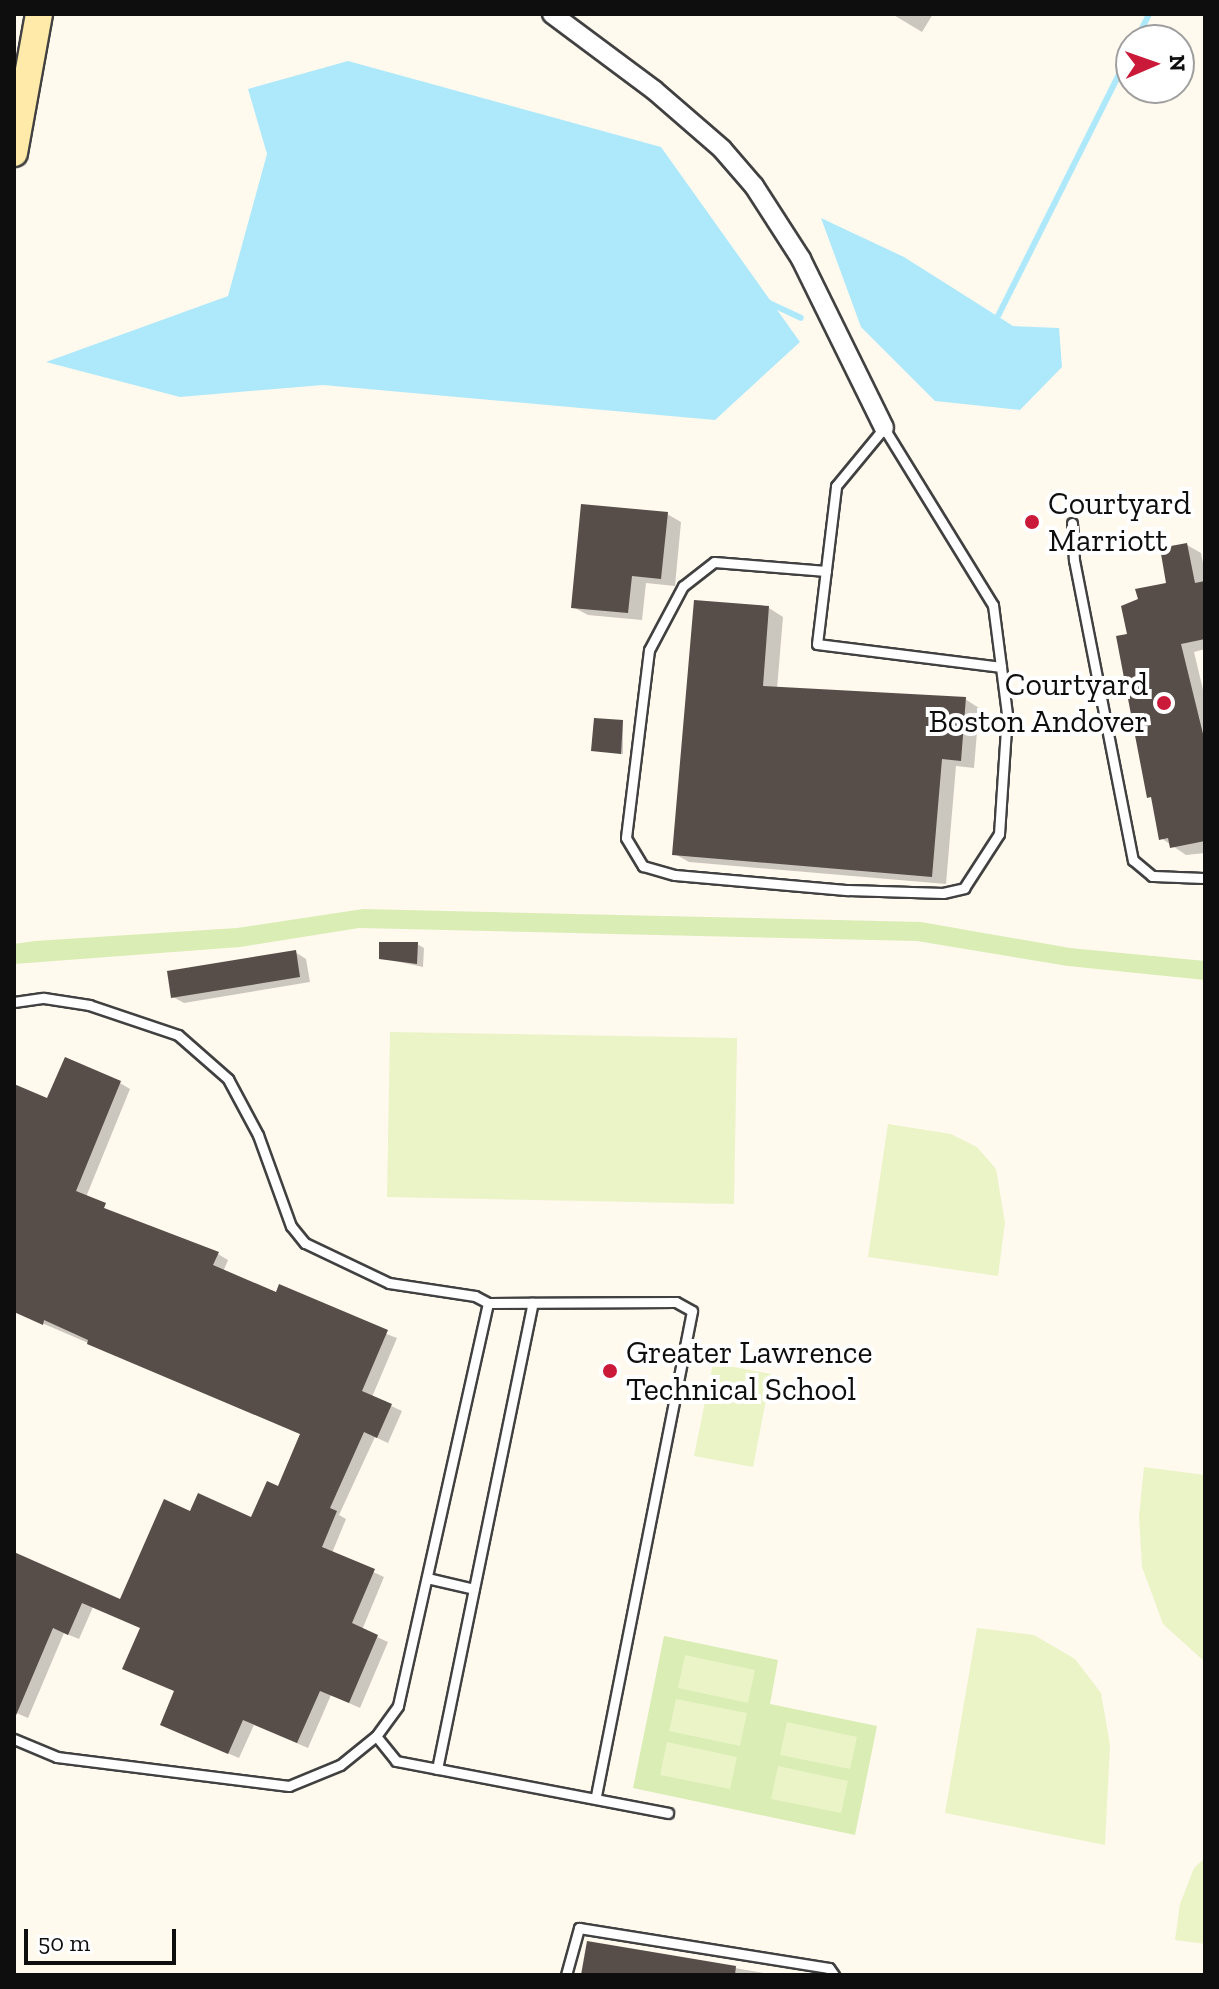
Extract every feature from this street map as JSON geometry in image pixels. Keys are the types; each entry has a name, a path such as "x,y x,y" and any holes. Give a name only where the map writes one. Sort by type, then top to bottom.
{"main road":[{"path":"23,107 17,77 25,14"},
{"path":"14,153 39,14"}],"street":[{"path":"552,14 654,90 722,149 754,186 801,259 884,428"}],"lane":[{"path":"826,571 714,562 683,586 649,650 626,838 643,866 675,875 848,890 943,893 964,888 999,834 1007,714 1001,667 993,605 884,428 836,486 826,571 817,644 1001,667"},
{"path":"1072,523 1074,560 1133,860 1152,876 1205,878"},
{"path":"14,1002 44,998 89,1005 178,1035 228,1079 258,1135 291,1226 305,1243 389,1283 475,1296 488,1303 676,1302 692,1311 596,1797"},
{"path":"14,1739 57,1757 289,1786 340,1765 376,1736 398,1706 488,1303"},
{"path":"437,1769 533,1303"},
{"path":"427,1578 474,1589"},
{"path":"376,1736 396,1761 668,1813"},
{"path":"566,1975 579,1928 829,1968 834,1975"}],"green space":[{"path":"363,909 921,922 1070,948 1205,961 1205,980 1068,966 917,941 359,928 240,947 14,964 14,944 237,928"},
{"path":"390,1032 737,1038 734,1204 387,1197"},
{"path":"888,1124 951,1134 977,1147 996,1169 1005,1223 998,1276 868,1257"},
{"path":"713,1363 771,1374 753,1467 694,1456"},
{"path":"1144,1467 1205,1475 1205,1662 1163,1624 1142,1567 1139,1516"},
{"path":"977,1628 1034,1635 1075,1659 1101,1693 1110,1745 1105,1845 945,1813"},
{"path":"664,1636 778,1660 770,1704 877,1726 855,1835 633,1788"},
{"path":"685,1655 755,1670 748,1703 678,1688"},
{"path":"676,1699 747,1713 740,1746 669,1731"},
{"path":"787,1722 857,1737 850,1769 780,1755"},
{"path":"667,1742 737,1757 730,1789 660,1775"},
{"path":"778,1766 848,1781 841,1813 771,1799"},
{"path":"1205,1858 1205,1944 1175,1940 1180,1904 1194,1868"}],"water":[{"path":"348,61 661,147 800,342 715,420 323,385 180,397 46,362 228,296 267,154 248,89"},
{"path":"821,218 904,257 1013,326 1059,328 1062,367 1020,410 935,401 861,327"}],"building":[{"path":"581,504 668,512 661,579 632,576 628,613 571,608"},
{"name":"Courtyard Boston Andover","path":"1187,543 1195,583 1205,581 1205,639 1181,644 1205,742 1205,841 1170,848 1168,838 1159,840 1151,797 1147,798 1116,636 1127,634 1121,606 1138,599 1135,589 1166,583 1160,548"},
{"path":"694,600 769,606 763,686 966,697 961,761 942,759 932,877 672,855"},
{"path":"594,718 623,720 621,754 591,751"},
{"path":"379,942 418,942 417,964 379,959"},
{"path":"296,950 300,977 171,998 167,971"},
{"path":"65,1057 121,1081 76,1191 106,1203 104,1208 219,1252 213,1265 276,1292 279,1284 388,1330 362,1391 392,1404 377,1438 364,1432 330,1508 337,1511 322,1547 375,1569 352,1623 378,1635 349,1703 320,1691 297,1743 243,1720 228,1754 160,1725 174,1691 122,1669 140,1628 82,1603 68,1635 53,1628 14,1720 14,1552 120,1599 164,1499 190,1511 198,1493 251,1517 267,1481 278,1486 300,1434 87,1344 88,1340 44,1320 43,1325 14,1312 14,1084 47,1098"},
{"path":"587,1941 736,1966 735,1975 581,1975"}],"waterway":[{"path":"1144,24 1149,14"},
{"path":"994,324 1115,82"},
{"path":"769,303 801,318"}],"place":[{"name":"Courtyard Marriott","path":"1032,522"},
{"name":"Courtyard Boston Andover","path":"1164,703"},
{"name":"Greater Lawrence Technical School","path":"610,1371"}]}
